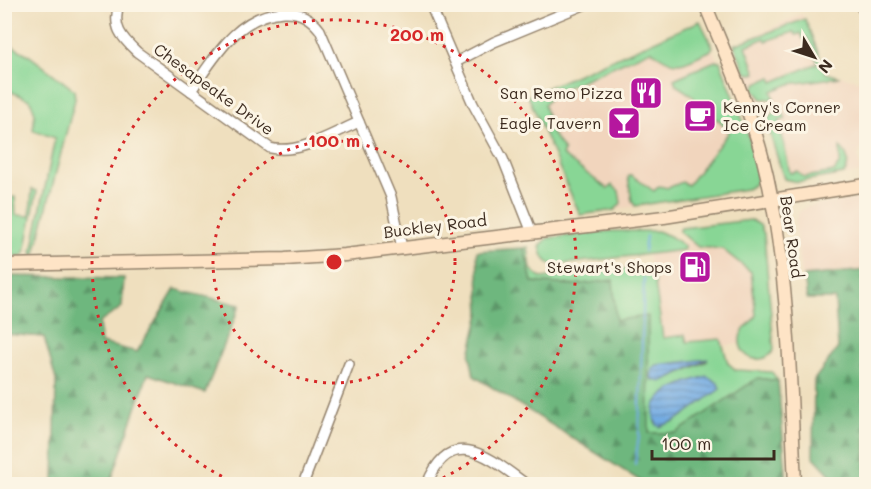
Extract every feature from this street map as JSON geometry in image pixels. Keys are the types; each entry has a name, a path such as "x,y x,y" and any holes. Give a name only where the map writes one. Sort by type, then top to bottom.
{"street":[{"name":"Chesapeake Drive","path":"119,4 115,17 122,38 254,139 270,148 281,151 294,148 359,122"},
{"path":"430,4 473,104 507,167 531,230"},
{"path":"456,62 494,42 586,4"},
{"name":"Bear Road","path":"705,4 753,125 771,201 781,260 795,484"},
{"path":"859,4 867,14"},
{"path":"191,92 216,54 244,26 261,17 291,11 304,16 320,30 392,197 402,248"},
{"name":"Buckley Road","path":"4,266 285,259 402,248 531,230 664,217 867,185"},
{"path":"303,484 349,364"},
{"path":"427,484 434,466 444,456 468,450 489,458 526,484"}],"shaded area":[{"path":"802,14 826,73 866,82 866,140 858,155 860,167 866,172 794,182 784,179 780,172 767,125 734,45"},
{"path":"700,21 740,113 758,170 755,184 747,189 580,215 528,96"},
{"path":"861,198 866,270 801,276 795,223 798,213 806,207"},
{"path":"717,238 755,261 765,341 659,353 647,246"}],"green space":[{"path":"805,19 826,73 840,77 790,84 772,91 774,99 762,99 753,89 757,83 771,77 773,82 818,63 807,37 803,39 801,33 796,35 794,32 766,41 765,38 746,46 756,73 753,74 746,73 734,45"},
{"path":"700,21 713,47 710,51 680,63 674,63 651,50 560,90 557,88 544,105 552,133 564,151 562,155 608,189 612,185 619,191 621,203 615,210 580,215 528,96"},
{"path":"4,42 27,54 74,90 75,99 34,257 32,252 55,138 33,130 35,113 30,100 5,89"},
{"path":"715,61 720,61 750,143 757,174 755,184 747,189 635,206 628,177 631,175 654,191 659,186 668,188 682,182 688,185 729,132 718,119 715,120 699,109 693,96 676,85 674,79"},
{"path":"776,111 783,113 786,119 779,121 790,173 797,171 804,177 834,172 840,163 840,147 847,160 844,174 797,182 784,179 767,124 769,116"},
{"path":"32,189 37,191 25,253 21,256 8,256 5,252 11,203 5,203 5,198 15,197 16,215 30,216"},
{"path":"751,220 760,225 764,234 774,350 764,358 758,359 747,356 740,345 742,331 756,315 751,272 722,249 698,247 679,231 681,228"},
{"path":"611,231 657,231 670,236 684,246 684,250 554,265 546,260 540,246 548,238"},
{"path":"528,247 531,269 541,278 642,267 654,276 663,338 685,335 687,342 721,339 728,363 736,370 772,372 778,381 758,378 676,433 648,433 615,320 613,281 573,285 532,282 524,248","holes":["708,361 669,378 652,380 651,373 657,365","707,376 720,389 674,422 655,423 658,403 663,396 678,386"]},
{"path":"524,248 532,282 573,285 613,280 616,320 648,316 649,433 676,433 758,378 778,381 787,484 645,484 474,376 470,355 480,313 477,251"},
{"path":"866,270 866,484 839,484 813,456 814,380 838,348 835,299 807,299 804,276"},
{"path":"7,276 124,278 122,307 99,323 101,343 137,352 175,289 240,305 205,393 148,374 110,484 54,484 56,380 44,337 5,334"}],"water":[{"path":"708,359 661,382 651,379 652,369 657,365"},
{"path":"707,376 718,383 720,389 677,420 660,427 657,425 654,414 655,405 660,397 678,386"}],"waterway":[{"path":"644,251 646,236"},
{"path":"635,464 639,435 644,278"}],"place":[{"name":"San Remo Pizza","path":"646,93"},
{"name":"Kenny's Corner Ice Cream","path":"700,116"},
{"name":"Eagle Tavern","path":"624,123"},
{"name":"Stewart's Shops","path":"695,267"}]}
